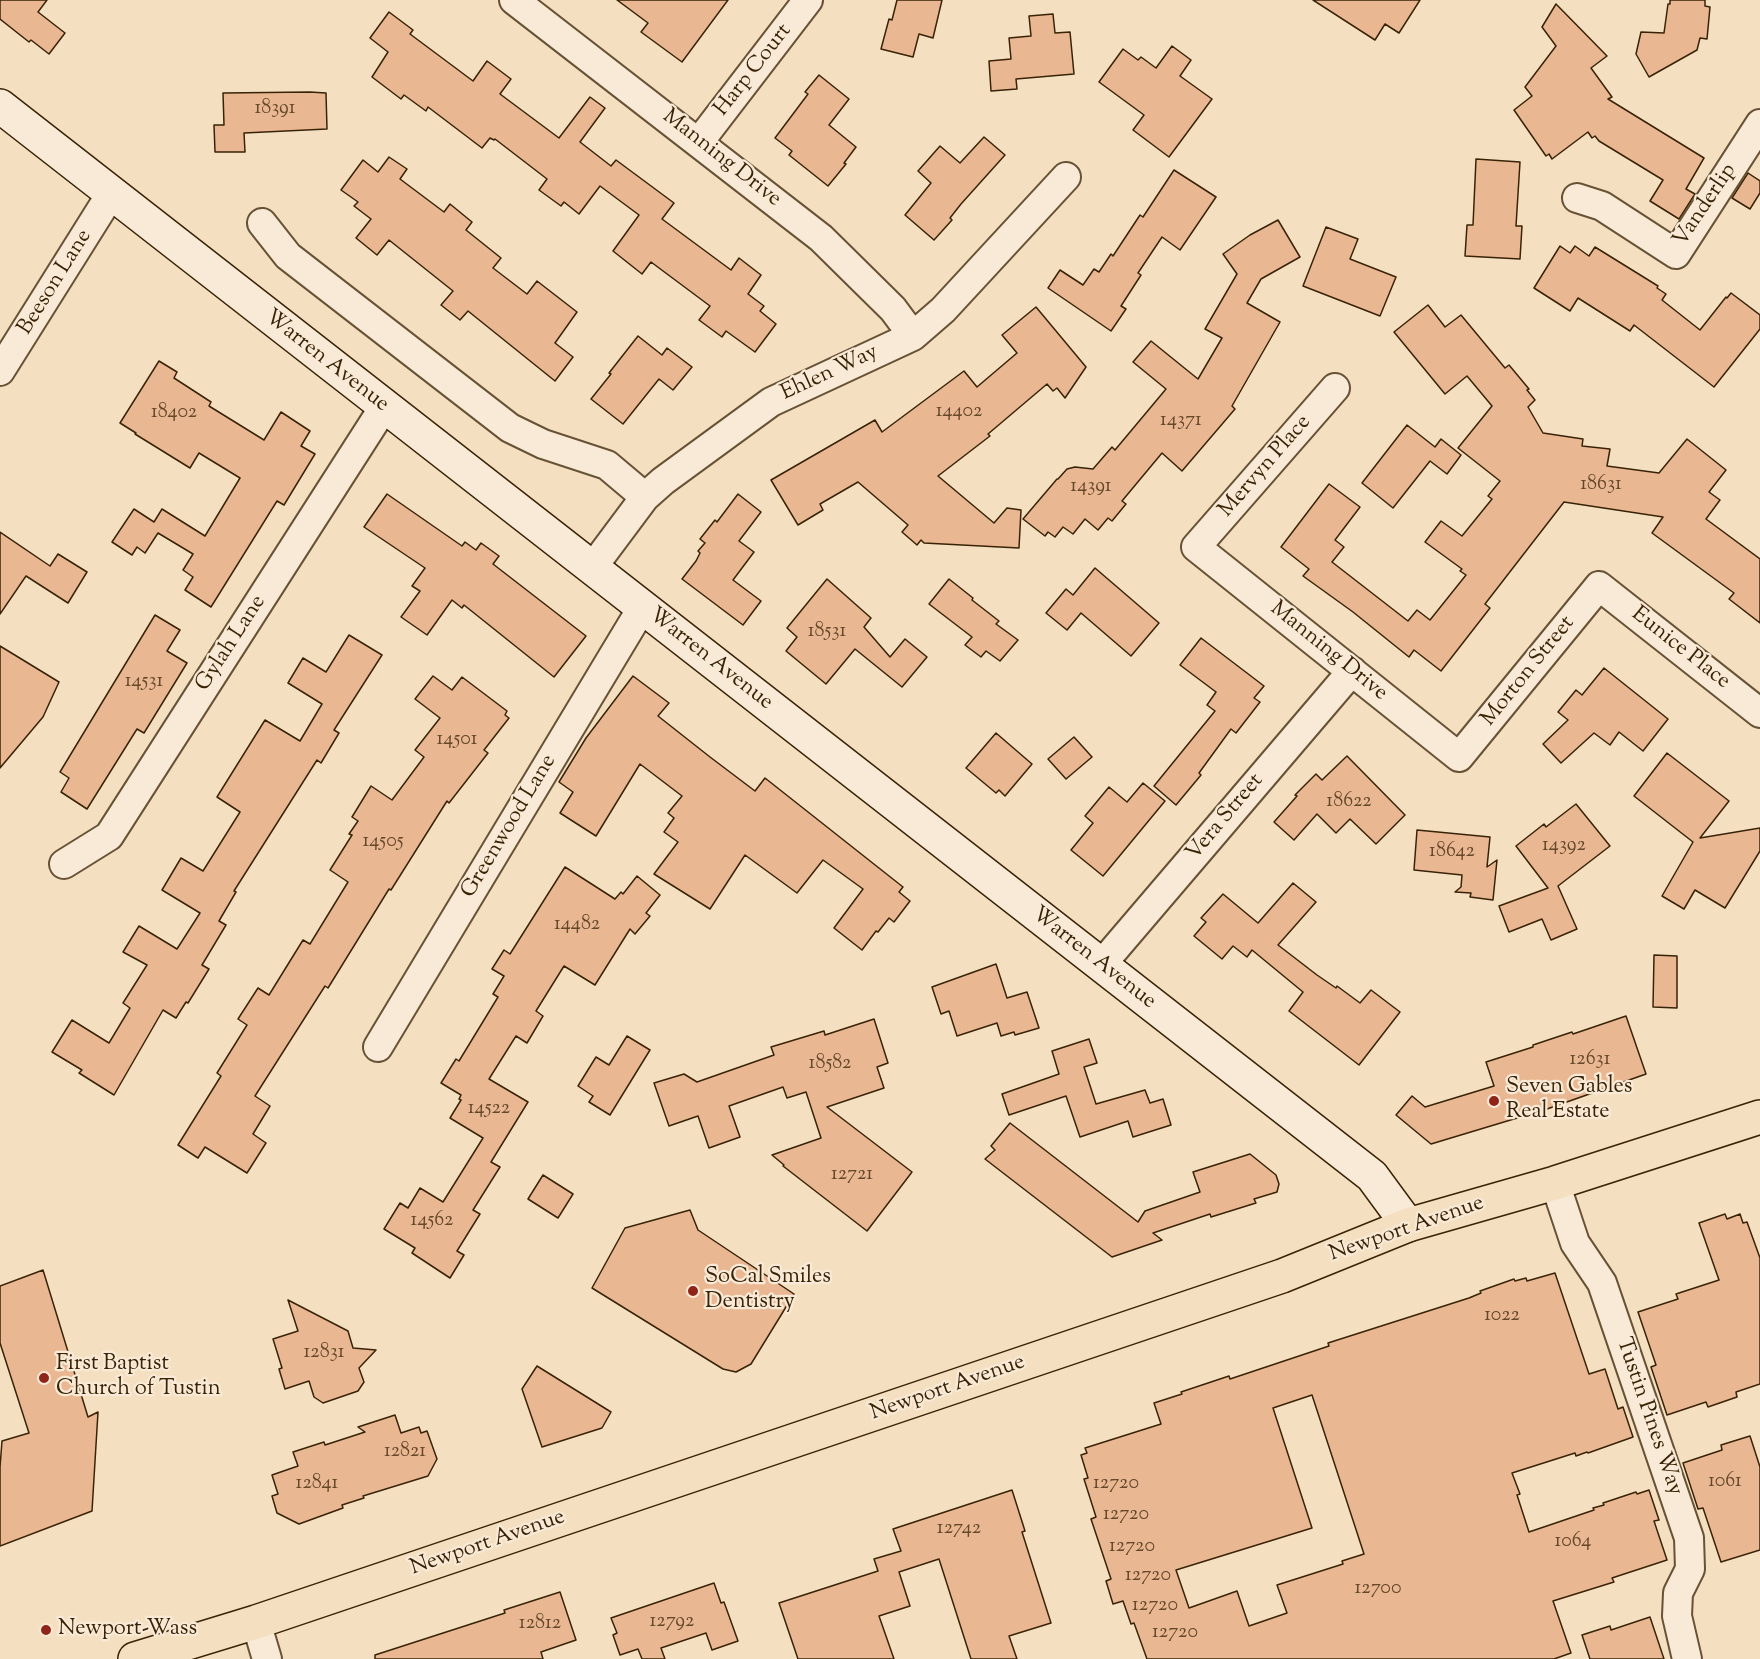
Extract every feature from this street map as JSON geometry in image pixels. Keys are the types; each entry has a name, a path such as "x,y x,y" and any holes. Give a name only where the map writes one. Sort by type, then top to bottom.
{"main road":[{"name":"Newport Avenue","path":"135,1659 256,1622 1282,1276 1408,1225 1555,1183 1760,1117"}],"street":[{"name":"Manning Drive","path":"514,0 821,238 893,309 913,336"},
{"name":"Harp Court","path":"699,142 808,0"},
{"name":"Warren Avenue","path":"0,106 1372,1176 1408,1225"},
{"name":"Vanderlip","path":"1576,198 1602,206 1676,254 1760,124"},
{"name":"Ehlen Way","path":"592,568 645,497 663,481 771,402 913,336 943,310 1066,177"},
{"name":"Beeson Lane","path":"0,371 111,194"},
{"path":"262,223 288,256 510,428 543,444 607,465 645,497"},
{"name":"Mervyn Place","path":"1196,547 1335,388"},
{"name":"Gylah Lane","path":"64,864 109,836 384,407"},
{"name":"Manning Drive","path":"1196,547 1459,758"},
{"name":"Eunice Place","path":"1599,586 1760,713"},
{"name":"Morton Street","path":"1459,758 1599,586"},
{"name":"Greenwood Lane","path":"378,1047 642,608"},
{"name":"Vera Street","path":"1101,965 1352,671"},
{"name":"Tustin Pines Way","path":"1555,1183 1575,1243 1602,1283 1689,1538 1690,1569 1678,1593 1677,1616 1687,1659"},
{"path":"256,1622 267,1659"}],"building":[{"path":"0,0 47,0 38,12 65,33 49,54 31,40 29,42 0,19"},
{"path":"617,0 728,0 682,62 641,32 648,23"},
{"path":"897,0 942,0 933,38 919,34 913,57 881,49"},
{"path":"1313,0 1420,0 1399,33 1385,24 1375,40"},
{"path":"1670,0 1705,0 1705,6 1710,7 1707,39 1700,38 1697,50 1649,77 1636,54 1641,32 1664,33"},
{"path":"1556,4 1607,56 1591,68 1612,97 1608,99 1704,158 1686,189 1695,194 1679,219 1650,201 1663,180 1599,141 1595,136 1592,138 1588,132 1552,159 1549,154 1546,156 1514,110 1532,96 1525,87 1556,46 1542,27"},
{"path":"389,12 413,30 410,34 473,81 487,61 511,79 500,94 559,138 590,97 605,108 580,142 611,166 616,160 674,203 662,219 731,270 739,258 761,275 748,294 764,306 760,311 776,324 755,352 726,331 722,337 699,320 710,306 651,262 642,274 613,251 639,215 600,186 579,214 564,202 561,206 539,190 547,179 495,139 490,138 482,148 428,107 426,111 404,95 401,99 372,77 388,52 370,38"},
{"path":"1053,14 1055,33 1070,32 1074,74 1016,79 1017,89 991,91 989,61 1011,59 1009,38 1031,36 1029,16"},
{"path":"1172,46 1191,60 1180,76 1212,99 1169,157 1133,130 1144,115 1099,82 1123,49 1138,60 1141,57 1156,68"},
{"path":"819,75 849,99 829,125 856,147 828,186 789,155 792,151 775,138 808,94 805,92"},
{"path":"223,93 326,93 327,129 244,133 245,152 215,152 214,125 224,125"},
{"path":"984,137 1005,155 961,204 950,218 952,220 934,240 905,215 931,183 918,171 940,146 960,163"},
{"path":"389,157 407,169 400,179 444,212 450,204 472,222 466,230 501,258 493,268 527,294 537,281 577,312 555,343 573,357 555,381 468,311 460,320 441,305 453,291 389,240 377,255 356,238 371,219 354,206 358,202 341,190 363,160 378,172"},
{"path":"1476,159 1520,162 1516,226 1522,226 1520,259 1465,256 1467,225 1473,225"},
{"path":"1174,170 1216,197 1180,250 1162,237 1138,273 1141,275 1121,306 1126,309 1111,331 1048,288 1060,270 1083,285 1094,269 1099,272 1111,254 1113,256 1140,215 1143,217"},
{"path":"1748,173 1760,181 1760,193 1750,209 1732,198"},
{"path":"1278,220 1300,257 1261,279 1247,303 1280,322 1232,406 1235,409 1182,471 1162,453 1122,501 1126,504 1112,521 1108,518 1098,530 1085,519 1073,534 1063,527 1055,537 1048,532 1045,536 1023,519 1067,469 1075,467 1093,469 1112,447 1115,450 1166,389 1133,362 1151,341 1198,379 1222,338 1205,329 1237,274 1223,254 1250,235"},
{"path":"1326,227 1358,239 1350,259 1396,277 1380,316 1303,286"},
{"path":"1560,246 1570,253 1575,246 1589,256 1595,247 1658,286 1657,288 1666,294 1662,300 1700,330 1731,293 1760,315 1760,329 1714,387 1634,325 1630,331 1578,298 1570,311 1534,288"},
{"path":"1428,305 1445,327 1461,315 1505,368 1509,365 1535,400 1528,407 1543,433 1583,439 1582,446 1610,449 1607,466 1659,473 1687,439 1726,470 1709,492 1720,500 1706,519 1760,559 1760,623 1729,599 1734,593 1652,533 1663,517 1564,502 1485,604 1490,608 1441,671 1414,650 1409,657 1303,576 1309,569 1281,547 1329,484 1360,507 1335,540 1344,547 1332,562 1408,621 1417,610 1430,620 1466,575 1460,571 1462,569 1425,542 1441,521 1462,536 1492,499 1488,496 1500,481 1458,448 1492,406 1467,376 1445,394 1394,332"},
{"path":"1036,307 1086,367 1065,398 1057,388 1053,391 1047,384 988,434 990,436 938,476 994,523 1007,508 1021,510 1019,548 924,543 921,540 917,545 902,532 908,525 858,482 820,504 823,510 798,525 771,480 875,420 882,432 964,371 977,387 1017,353 1002,335"},
{"path":"638,336 662,355 667,348 692,367 673,390 659,379 623,424 591,399"},
{"path":"159,361 177,372 174,378 211,402 209,406 264,440 281,412 310,431 301,446 315,454 284,505 277,501 211,607 185,590 193,577 183,570 193,554 158,533 145,553 137,547 132,555 112,542 134,509 154,522 162,509 205,536 240,478 199,453 190,468 120,423"},
{"path":"1407,425 1435,447 1441,439 1461,455 1447,474 1430,461 1393,508 1362,483"},
{"path":"387,494 462,546 465,542 476,550 481,543 499,556 493,564 586,636 554,677 464,605 462,608 452,600 427,635 401,617 420,591 412,586 425,568 364,527"},
{"path":"738,494 761,512 739,541 754,552 733,580 761,601 743,625 682,579 696,561 700,553 698,551 705,543 700,539 715,520 717,522"},
{"path":"0,532 50,566 58,554 87,572 68,603 26,576 0,614"},
{"path":"1095,568 1159,623 1131,656 1081,613 1067,630 1046,613 1066,589 1073,595"},
{"path":"827,579 871,618 864,627 890,657 905,639 927,657 902,687 855,649 826,684 786,651 797,637 787,628"},
{"path":"949,579 999,621 996,624 1018,640 1000,661 986,651 981,657 965,645 972,637 929,604"},
{"path":"155,615 180,630 167,651 187,663 144,733 137,729 87,809 61,792 69,778 60,772"},
{"path":"349,635 382,655 334,730 339,733 321,763 317,760 234,891 236,892 219,921 226,925 202,965 209,969 176,1018 163,1010 114,1095 79,1073 82,1070 52,1052 72,1020 109,1043 130,1008 123,1003 147,965 123,952 139,926 177,949 200,913 162,890 181,858 203,871 240,812 217,797 265,720 300,741 322,704 288,683 303,658 326,672"},
{"path":"1201,638 1264,686 1254,698 1260,702 1236,733 1231,729 1199,773 1201,775 1176,805 1154,786 1215,711 1207,705 1216,692 1180,665"},
{"path":"0,646 59,682 43,717 0,768"},
{"path":"1604,668 1668,719 1643,751 1619,732 1610,745 1594,733 1561,763 1543,744 1568,720 1558,712 1576,690 1582,695"},
{"path":"433,676 452,690 462,677 507,711 505,715 509,718 484,750 488,753 449,803 447,801 328,988 325,986 255,1096 270,1106 253,1134 266,1143 247,1173 205,1147 198,1158 178,1145 221,1076 217,1073 247,1025 238,1019 258,988 269,995 303,940 310,944 348,882 330,870 352,835 349,834 358,821 352,817 371,786 392,800 424,757 415,750 440,718 415,699"},
{"path":"633,676 669,703 658,716 710,757 755,791 765,778 903,887 899,892 910,901 894,922 889,918 862,950 834,928 863,889 823,860 797,893 745,855 710,909 654,874 678,842 664,832 674,818 668,813 682,796 640,764 596,836 560,813 573,792 559,782 586,738"},
{"path":"996,733 1032,764 1005,796 999,790 996,793 966,768"},
{"path":"1074,737 1092,757 1066,779 1048,759"},
{"path":"1667,753 1729,801 1700,838 1760,828 1760,851 1725,908 1695,890 1684,909 1662,896 1693,842 1634,796"},
{"path":"1347,756 1405,815 1376,844 1350,819 1336,833 1317,814 1294,840 1274,822 1297,796 1295,795 1316,774 1322,780"},
{"path":"1143,783 1165,801 1103,876 1071,850 1093,823 1085,816 1109,787 1127,802"},
{"path":"1576,804 1610,846 1558,886 1577,929 1551,940 1542,919 1509,932 1499,906 1548,888 1516,846 1544,824 1546,827"},
{"path":"1417,830 1490,837 1487,867 1497,860 1493,900 1470,897 1471,893 1455,892 1461,887 1462,875 1414,870"},
{"path":"565,867 615,899 621,892 623,894 637,876 660,895 646,913 650,916 635,934 630,929 595,985 564,966 536,1011 543,1016 527,1043 516,1036 489,1079 528,1102 491,1162 500,1167 473,1210 480,1214 457,1251 464,1255 450,1278 412,1253 415,1248 384,1229 400,1203 408,1208 420,1188 443,1202 483,1138 450,1118 461,1100 459,1099 461,1095 441,1083 456,1059 459,1061 498,997 493,994 504,976 492,969 504,950 510,954"},
{"path":"1293,883 1316,902 1278,945 1317,975 1360,1003 1371,990 1400,1012 1359,1065 1289,1011 1303,992 1252,950 1247,957 1233,946 1222,959 1194,936 1206,922 1201,918 1223,894 1258,923"},
{"path":"1654,955 1677,956 1677,1008 1653,1007"},
{"path":"996,964 1007,998 1027,992 1039,1028 1015,1035 1014,1032 1001,1036 997,1023 957,1036 949,1011 941,1014 932,987"},
{"path":"1626,1016 1646,1074 1547,1109 1431,1144 1396,1115 1412,1096 1425,1107 1494,1086 1486,1062"},
{"path":"874,1019 888,1063 877,1067 884,1088 827,1107 912,1172 867,1231 772,1155 821,1138 806,1092 787,1098 783,1087 729,1106 740,1137 709,1148 698,1116 669,1126 654,1083 684,1074 697,1082 774,1055 771,1047 824,1031 825,1035"},
{"path":"627,1036 650,1050 610,1115 589,1102 593,1096 578,1086 596,1057 609,1065"},
{"path":"1089,1039 1097,1063 1084,1067 1096,1104 1145,1090 1150,1103 1163,1099 1171,1125 1133,1137 1128,1121 1080,1137 1066,1096 1009,1115 1002,1094 1059,1074 1052,1051"},
{"path":"1010,1123 1138,1222 1145,1211 1200,1192 1193,1172 1250,1154 1276,1175 1279,1184 1277,1192 1254,1199 1256,1203 1211,1217 1210,1214 1153,1233 1162,1240 1112,1257 985,1159 995,1150 991,1146"},
{"path":"543,1175 573,1194 558,1218 528,1199"},
{"name":"SoCal Smiles Dentistry","path":"690,1210 698,1230 794,1294 751,1364 736,1372 723,1369 592,1288 625,1228"},
{"path":"1725,1214 1727,1219 1740,1214 1743,1223 1747,1222 1760,1258 1760,1384 1736,1392 1737,1397 1708,1407 1706,1402 1667,1415 1651,1367 1656,1365 1638,1312 1678,1299 1676,1294 1719,1280 1699,1223"},
{"name":"First Baptist Church of Tustin","path":"43,1270 88,1417 98,1412 92,1511 0,1546 2,1441 29,1433 0,1343 0,1286"},
{"path":"1555,1273 1589,1374 1605,1369 1618,1409 1623,1407 1633,1437 1588,1453 1576,1456 1575,1453 1512,1473 1520,1494 1517,1495 1529,1532 1594,1510 1593,1508 1604,1505 1603,1503 1649,1490 1659,1520 1654,1521 1667,1560 1612,1578 1614,1582 1553,1601 1571,1653 1554,1659 1147,1659 1123,1601 1113,1604 1106,1581 1111,1579 1091,1519 1096,1517 1084,1479 1088,1478 1081,1455 1087,1453 1085,1448 1161,1424 1154,1403 1182,1394 1181,1392 1229,1376 1230,1379 1329,1346 1328,1343 1469,1298 1481,1293 1480,1291 1514,1279 1515,1281 1526,1278 1527,1281","holes":["1312,1395 1364,1554 1342,1561 1343,1564 1277,1585 1287,1613 1249,1626 1237,1591 1189,1608 1176,1570 1312,1528 1273,1408"]},
{"path":"288,1300 348,1331 353,1348 376,1350 359,1368 364,1382 358,1391 323,1403 314,1397 309,1381 285,1389 279,1369 282,1368 273,1339 298,1331"},
{"path":"537,1366 611,1412 602,1428 542,1447 522,1389"},
{"path":"395,1415 401,1433 419,1427 421,1433 427,1431 437,1459 428,1476 363,1496 364,1498 342,1505 343,1508 299,1524 277,1513 272,1496 278,1494 272,1475 298,1466 293,1452 324,1442 325,1445 365,1432 358,1427"},
{"path":"1750,1436 1760,1467 1760,1550 1721,1562 1703,1508 1698,1509 1683,1463 1722,1450 1721,1445"},
{"path":"1012,1490 1025,1531 1022,1532 1051,1623 1009,1636 1017,1659 971,1659 939,1559 899,1572 910,1606 879,1616 894,1659 798,1659 779,1603 878,1571 874,1559 901,1551 893,1529"},
{"path":"714,1583 721,1603 724,1602 738,1641 712,1650 706,1633 661,1648 665,1659 642,1659 638,1649 620,1655 613,1635 617,1633 611,1618"},
{"path":"560,1592 576,1640 541,1652 543,1659 375,1659 375,1655 505,1613 504,1610"},
{"path":"1650,1617 1664,1659 1590,1659 1582,1635 1610,1626 1611,1630"}],"place":[{"name":"Seven Gables Real Estate","path":"1494,1101"},
{"name":"SoCal Smiles Dentistry","path":"693,1291"},
{"name":"First Baptist Church of Tustin","path":"44,1378"},
{"name":"Newport-Wass","path":"46,1630"}]}
